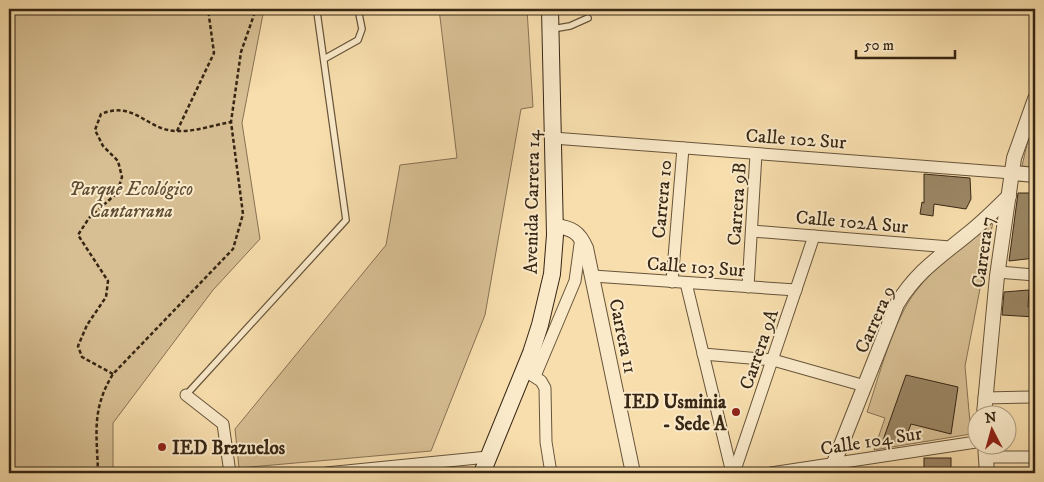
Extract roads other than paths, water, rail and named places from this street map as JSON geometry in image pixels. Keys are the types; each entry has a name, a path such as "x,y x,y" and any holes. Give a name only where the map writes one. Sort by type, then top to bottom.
{"main road":[{"name":"Avenida Carrera 14","path":"482,473 529,374 548,294 554,257 550,9"}],"street":[{"name":"Carrera 7","path":"984,404 998,272 1012,173 1018,142 1035,99"},
{"name":"Calle 102 Sur","path":"553,138 1035,175"},
{"name":"Carrera 10","path":"672,282 683,148"},
{"name":"Carrera 9B","path":"748,287 756,154"},
{"name":"Carrera 9","path":"832,470 901,297 927,266 980,224 1009,196"},
{"path":"551,473 546,442 547,396 545,388 529,374 575,281 581,237 566,227 555,226"},
{"name":"Calle 102A Sur","path":"752,231 950,247"},
{"name":"Carrera 9A","path":"733,473 814,236"},
{"name":"Carrera 11","path":"581,237 593,276 633,473"},
{"path":"998,272 1035,275"},
{"name":"Calle 103 Sur","path":"593,276 796,290"},
{"path":"686,283 733,473"},
{"path":"703,354 773,360 866,386"},
{"path":"186,395 223,424 230,473"},
{"path":"984,398 1035,397"},
{"name":"Calle 104 Sur","path":"771,473 832,470 966,444"},
{"path":"985,454 987,473"},
{"path":"1010,454 1035,457"},
{"path":"326,473 488,457"}],"lane":[{"path":"324,59 358,40 362,29 358,9"},
{"path":"186,395 346,220 317,12"},
{"path":"551,29 570,26 588,18"}],"place":[{"name":"IED Usminia - Sede A","path":"736,412"},
{"name":"IED Brazuelos","path":"162,447"}],"park label":[{"name":"Parque Ecológico Cantarrana","path":"131,199"}]}
